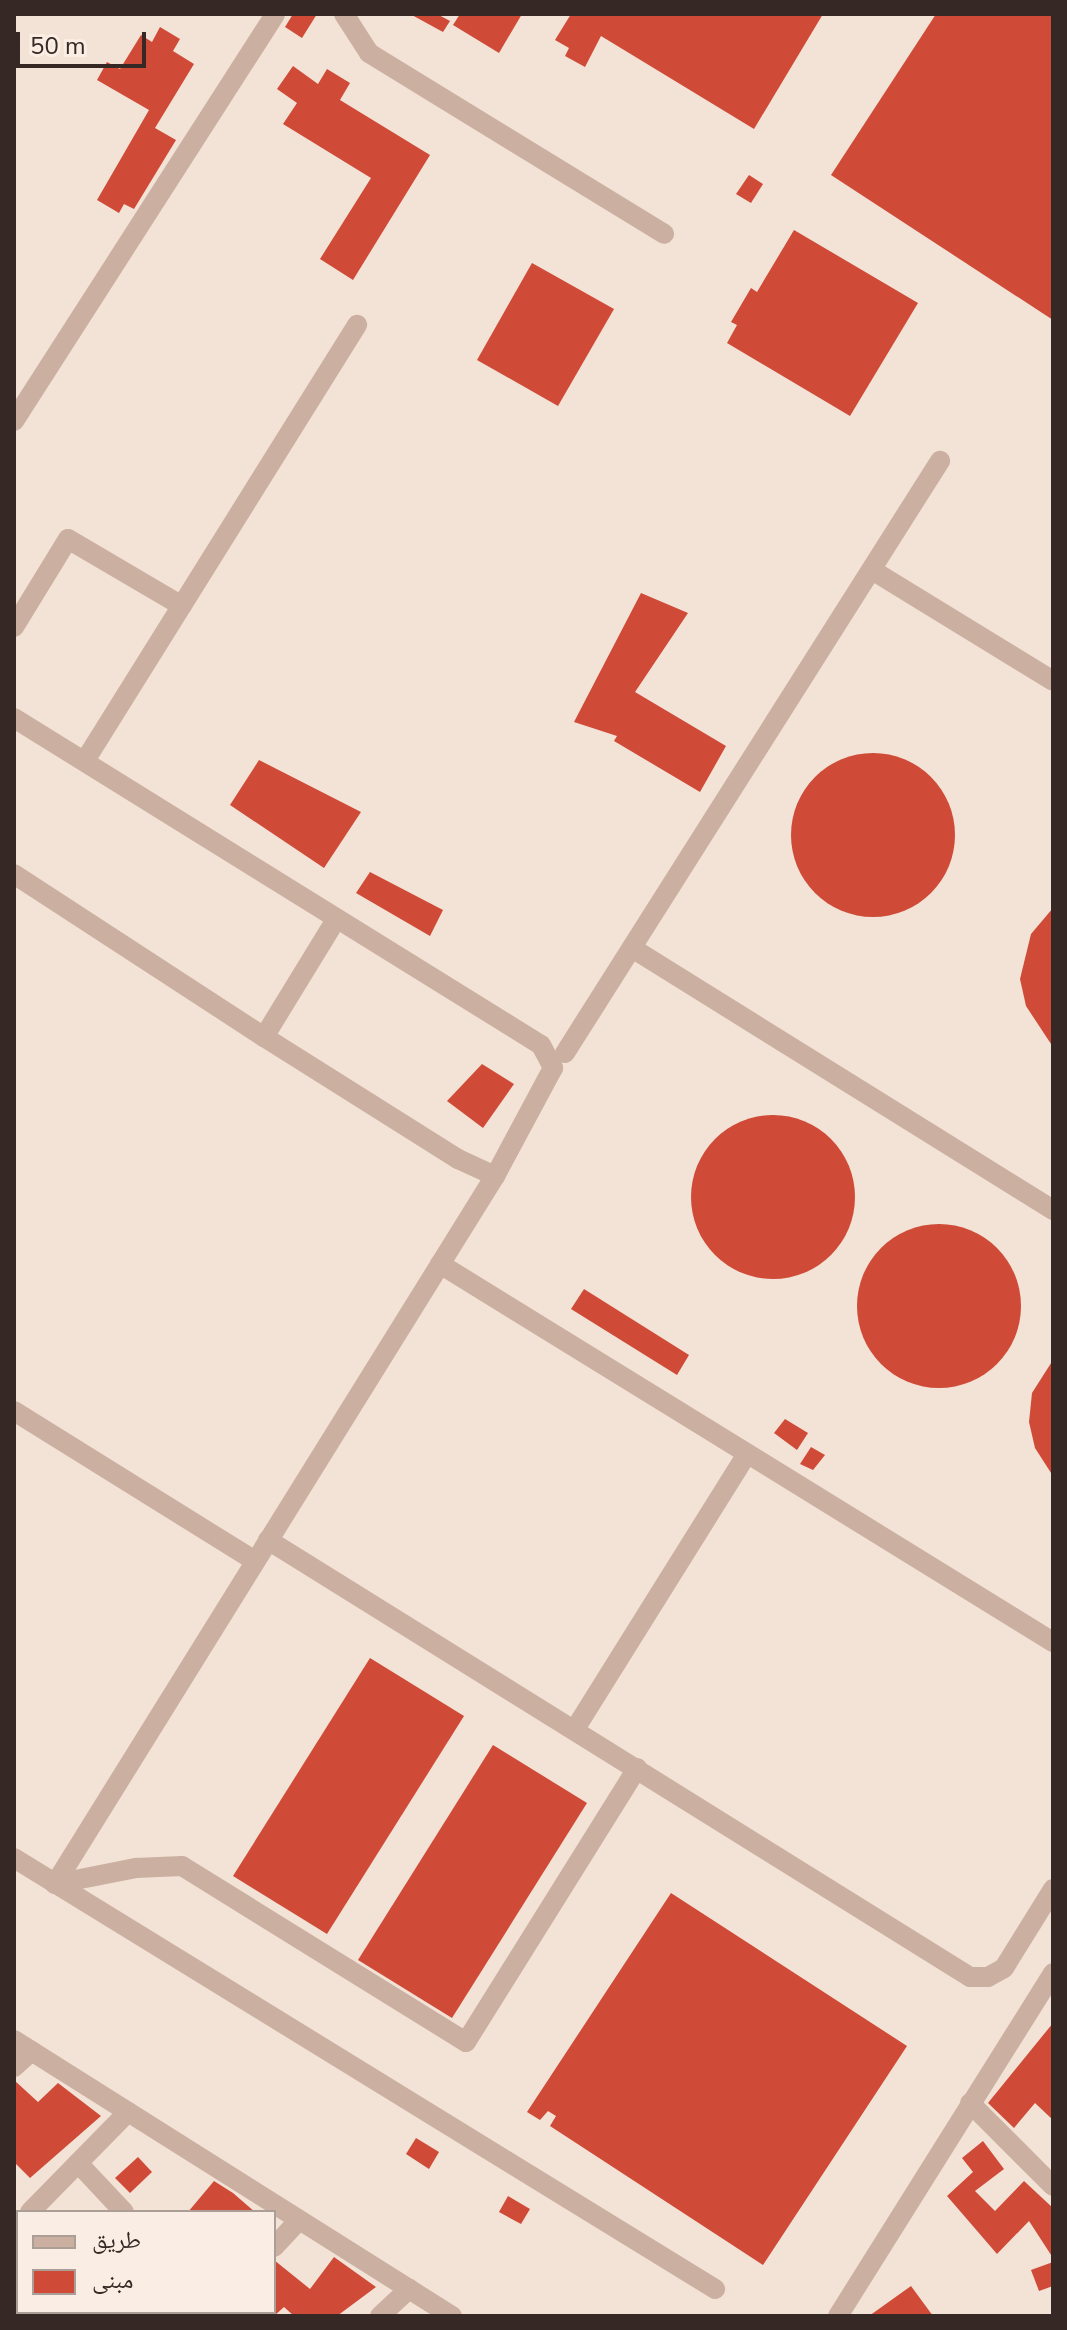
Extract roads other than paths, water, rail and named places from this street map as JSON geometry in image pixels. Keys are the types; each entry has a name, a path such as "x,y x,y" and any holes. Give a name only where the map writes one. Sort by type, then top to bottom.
{"street":[{"path":"14,421 275,14"},
{"path":"344,14 369,53 664,234"},
{"path":"86,759 357,325"},
{"path":"565,1053 940,461"},
{"path":"14,627 68,539 182,606"},
{"path":"872,570 1053,681"},
{"path":"14,718 86,759 335,921 549,1053 553,1068 495,1176 55,1884"},
{"path":"14,874 458,1159 495,1176"},
{"path":"264,1037 335,921"},
{"path":"632,948 1053,1210"},
{"path":"440,1264 1053,1642"},
{"path":"14,1411 255,1561"},
{"path":"575,1729 747,1454"},
{"path":"268,1540 970,1977 988,1977 1004,1968 1053,1889"},
{"path":"55,1884 136,1868 182,1866 466,2042 637,1768"},
{"path":"14,1858 715,2289"},
{"path":"838,2316 1053,1973"},
{"path":"14,2067 23,2046 452,2316"},
{"path":"970,2103 1053,2186"},
{"path":"32,2210 128,2112"},
{"path":"78,2163 122,2210"},
{"path":"276,2245 299,2220"},
{"path":"380,2316 409,2289"}]}
